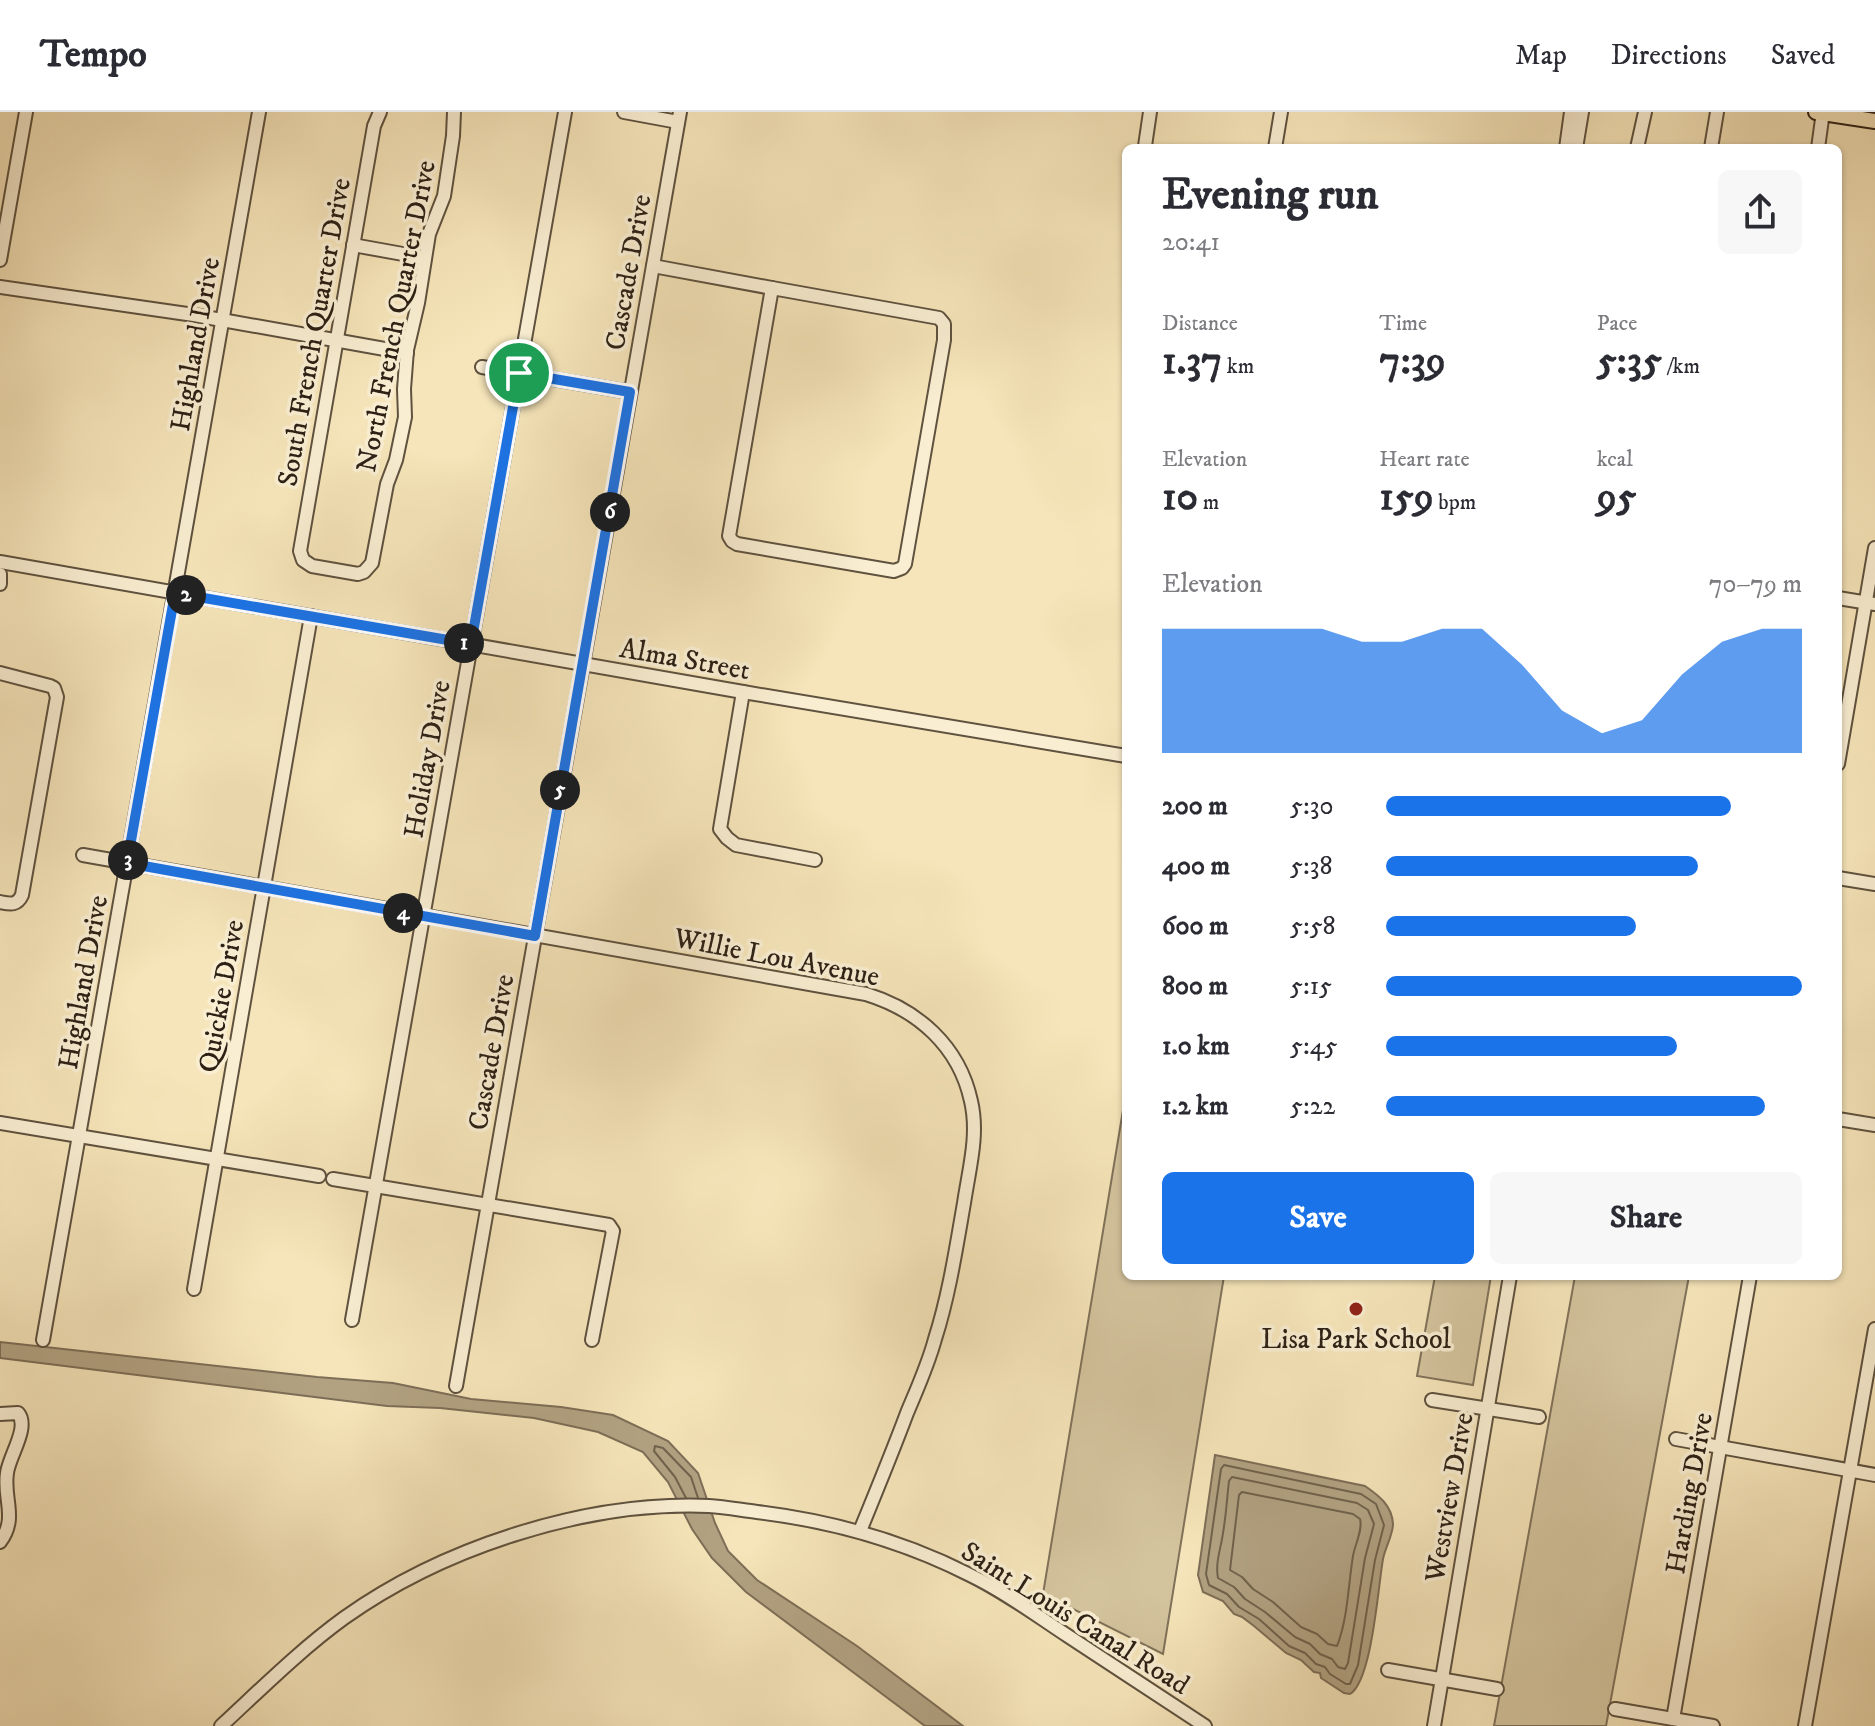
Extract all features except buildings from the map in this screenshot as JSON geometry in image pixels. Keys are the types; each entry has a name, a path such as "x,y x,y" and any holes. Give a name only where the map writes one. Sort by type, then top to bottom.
{"main road":[{"path":"1821,112 1875,121"}],"street":[{"path":"0,260 26,112"},
{"name":"Highland Drive","path":"43,1340 259,112"},
{"name":"South French Quarter Drive","path":"364,572 358,574 312,566 303,560 300,551 374,126 380,112"},
{"name":"North French Quarter Drive","path":"364,572 372,563 387,484 396,460 405,417 407,353 429,234 444,196 454,112"},
{"name":"Holiday Drive","path":"352,1320 565,112"},
{"path":"624,112 679,117"},
{"path":"1145,144 1150,112"},
{"path":"1276,144 1281,112"},
{"path":"1567,144 1571,112"},
{"path":"1577,144 1582,112"},
{"path":"1638,144 1645,112"},
{"path":"1712,144 1717,112"},
{"path":"1818,144 1821,112"},
{"name":"Cascade Drive","path":"456,1386 679,117"},
{"path":"353,245 425,258"},
{"path":"653,266 939,318 944,324 944,340 902,568 894,571 737,544 729,536 772,288"},
{"path":"0,287 223,320 407,353"},
{"path":"482,367 630,392"},
{"path":"1842,744 1870,603 1875,548"},
{"name":"Alma Street","path":"0,562 1122,755"},
{"path":"0,574 0,584"},
{"path":"1842,599 1870,603"},
{"name":"Quickie Drive","path":"194,1289 311,616"},
{"path":"0,673 50,686 57,697 22,895 15,903 0,902"},
{"path":"743,692 720,829 736,845 815,860"},
{"name":"Willie Lou Avenue","path":"83,855 875,997 919,1019 943,1043 960,1069 972,1103 974,1139 950,1283 935,1342 860,1531"},
{"path":"1842,879 1875,884"},
{"path":"1842,1120 1875,1125"},
{"path":"0,1123 319,1176"},
{"path":"333,1179 611,1227 613,1231 592,1340"},
{"name":"Westview Drive","path":"1434,1726 1509,1280"},
{"name":"Harding Drive","path":"1673,1719 1749,1280"},
{"path":"1805,1726 1875,1329"},
{"path":"1432,1400 1539,1417"},
{"path":"0,1414 18,1413 23,1419 23,1426 6,1475 10,1511 8,1527 0,1542"},
{"path":"1676,1439 1875,1475"},
{"name":"Saint Louis Canal Road","path":"221,1726 306,1648 353,1612 405,1581 465,1552 533,1529 616,1512 671,1506 711,1506 791,1516 860,1531 926,1555 1010,1598 1205,1726"},
{"path":"1388,1670 1497,1689"},
{"path":"1615,1709 1713,1726"}],"shaded area":[{"path":"1122,1116 1122,1280 1223,1280 1163,1654 1043,1594"},
{"path":"1434,1280 1490,1280 1473,1385 1417,1376"},
{"path":"1574,1280 1688,1280 1606,1726 1494,1726"}],"water":[{"path":"0,1342 393,1383 471,1399 613,1415 668,1441 698,1473 728,1551 757,1580 857,1646 963,1726 925,1726 746,1592 712,1558 692,1529 668,1482 643,1452 598,1432 534,1418 387,1406 0,1358"},
{"path":"1215,1455 1365,1486 1387,1506 1393,1528 1383,1559 1369,1653 1358,1686 1350,1694 1286,1653 1242,1617 1234,1614 1223,1601 1203,1592 1198,1575"}],"place":[{"name":"Lisa Park School","path":"1356,1309"}],"route":[{"path":"519,373 630,392 535,936 127,863 175,593 471,644 519,373"}]}
